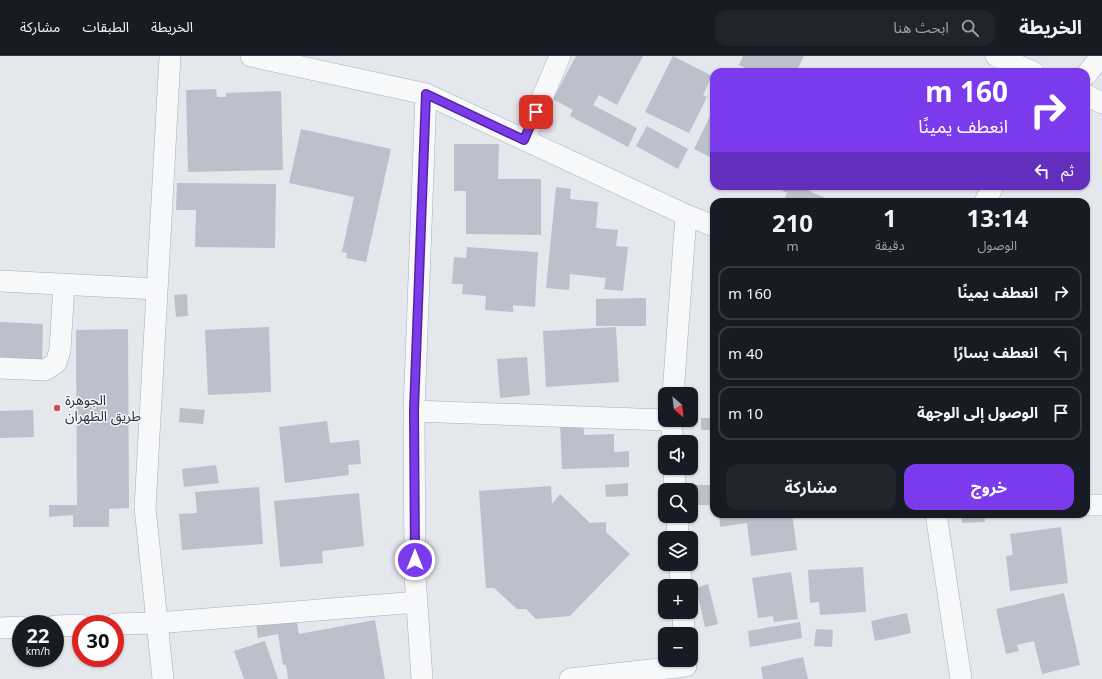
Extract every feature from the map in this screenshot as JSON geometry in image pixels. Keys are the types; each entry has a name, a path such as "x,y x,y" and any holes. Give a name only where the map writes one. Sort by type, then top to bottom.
{"street":[{"path":"163,679 145,508 170,56"},
{"path":"251,56 426,94 686,215 710,224"},
{"path":"524,140 560,56"},
{"path":"996,56 1024,68"},
{"path":"1090,70 1101,56"},
{"path":"422,679 415,575 414,410 426,94"},
{"path":"1090,97 1102,103"},
{"path":"674,387 686,215"},
{"path":"0,281 157,289"},
{"path":"0,368 45,370 56,363 60,350 64,284"},
{"path":"414,410 658,420"},
{"path":"1090,505 1102,505"},
{"path":"937,518 961,679"},
{"path":"124,624 157,623 417,602"},
{"path":"0,628 12,627"},
{"path":"570,679 687,668"}],"building":[{"path":"576,56 643,56 617,105 599,95 593,105 637,128 628,147 570,116 573,110 553,99"},
{"path":"673,56 710,75 710,80 703,95 707,97 689,133 645,112"},
{"path":"743,56 804,56 798,68 745,68 739,65"},
{"path":"216,89 217,97 226,97 226,93 281,91 283,170 188,172 186,90"},
{"path":"710,116 710,157 694,149"},
{"path":"647,126 688,149 678,169 636,146"},
{"path":"301,129 391,149 366,262 346,258 347,253 342,252 354,197 289,183"},
{"path":"454,144 499,144 498,179 541,179 541,235 466,234 466,191 454,191"},
{"path":"177,183 276,184 275,248 195,247 196,210 176,210"},
{"path":"556,187 571,189 570,199 598,202 596,228 618,230 616,246 628,247 623,291 604,289 606,278 570,274 569,290 546,288"},
{"path":"781,190 810,190 825,198 785,198 787,193"},
{"path":"467,247 538,252 535,307 513,305 513,312 485,310 486,296 462,294 463,284 452,284 454,257 466,258"},
{"path":"187,294 188,316 176,317 174,295"},
{"path":"646,298 646,326 596,326 596,299"},
{"path":"0,322 43,324 42,363 0,361"},
{"path":"269,327 271,392 208,395 205,330"},
{"path":"616,327 619,382 546,387 543,331"},
{"path":"128,329 129,508 109,509 109,527 73,527 73,515 49,517 49,505 77,505 76,330"},
{"path":"527,357 530,395 500,398 497,359"},
{"path":"180,408 205,410 203,424 179,422"},
{"path":"33,410 34,437 0,438 0,411"},
{"path":"701,418 710,418 710,430 701,430"},
{"path":"327,421 330,443 359,440 361,464 348,465 349,475 285,483 279,427"},
{"path":"583,421 584,435 614,434 614,452 629,451 629,467 562,469 560,422"},
{"path":"216,465 219,483 184,487 182,469"},
{"path":"628,483 628,496 606,497 605,485"},
{"path":"698,485 710,485 710,505 698,505"},
{"path":"551,486 552,504 560,494 590,523 606,522 606,532 630,554 570,616 536,619 526,609 517,609 494,588 486,588 479,491"},
{"path":"259,487 263,544 182,550 179,514 197,513 195,492"},
{"path":"359,493 364,546 322,551 323,563 280,567 274,501"},
{"path":"719,518 793,518 797,550 751,556 747,523 720,527"},
{"path":"961,518 984,518 985,522 962,523"},
{"path":"1061,527 1068,583 1010,591 1006,556 1013,555 1010,534"},
{"path":"863,567 866,612 820,615 819,602 810,603 808,570"},
{"path":"791,572 798,619 774,622 773,616 758,618 752,578"},
{"path":"708,584 718,624 705,627 698,597 698,587"},
{"path":"1064,593 1080,665 1042,674 1034,641 1017,645 1019,651 1006,654 996,609"},
{"path":"907,613 911,633 875,641 871,621"},
{"path":"296,616 299,634 375,620 385,679 288,679 286,665 283,665 278,634 258,638 256,622"},
{"path":"800,622 802,638 750,647 748,631"},
{"path":"816,629 833,630 832,647 814,646"},
{"path":"265,641 278,679 244,679 234,651"},
{"path":"803,657 808,679 763,679 761,667"}],"place":[{"name":"الجوهرة طريق الظهران","path":"57,408"}],"route":[{"path":"415,560 414,410 426,94 524,140 536,112"}]}
